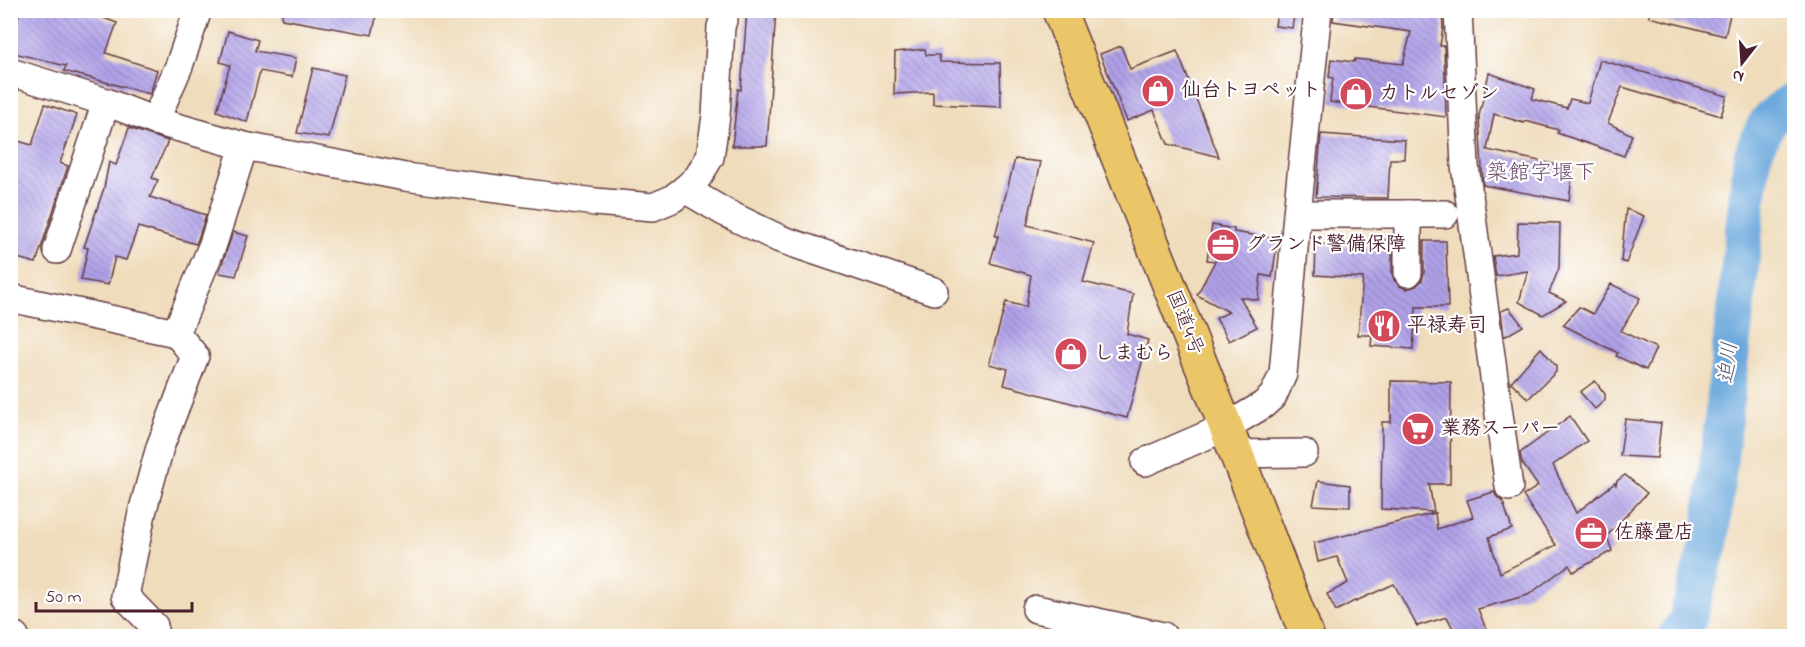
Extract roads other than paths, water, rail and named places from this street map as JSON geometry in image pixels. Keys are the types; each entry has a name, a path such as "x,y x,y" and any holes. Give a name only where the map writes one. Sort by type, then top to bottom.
{"highway":[{"name":"国道4号","path":"1059,10 1307,636"}],"street":[{"path":"155,121 179,66 198,10"},
{"path":"10,72 106,102 155,121 244,146 405,177 629,206 653,207 672,199 686,189 699,177 710,157 716,116 721,27 726,10"},
{"path":"1231,441 1273,396 1281,379 1317,10"},
{"path":"1458,10 1465,166 1509,487"},
{"path":"57,250 106,102"},
{"path":"176,333 213,244 244,146"},
{"path":"686,189 724,212 780,239 934,291"},
{"path":"1297,214 1445,214"},
{"path":"1407,214 1408,273"},
{"path":"10,298 176,333 195,356 160,447 142,513 125,596 154,626"},
{"path":"1145,462 1231,441 1304,453"},
{"path":"1036,609 1163,636"},
{"path":"10,636 15,636"}],"waterway":[{"name":"迫川","path":"1677,636 1687,621 1710,539 1752,157 1759,138 1771,118 1794,101"}],"place":[{"name":"仙台トヨペット","path":"1158,91"},
{"name":"カトルセゾン","path":"1356,94"},
{"name":"グランド警備保障","path":"1223,245"},
{"name":"平禄寿司","path":"1384,326"},
{"name":"しまむら","path":"1071,354"},
{"name":"業務スーパー","path":"1418,429"},
{"name":"佐藤畳店","path":"1591,533"}],"district":[{"name":"築館字堰下","path":"1541,174"}]}
